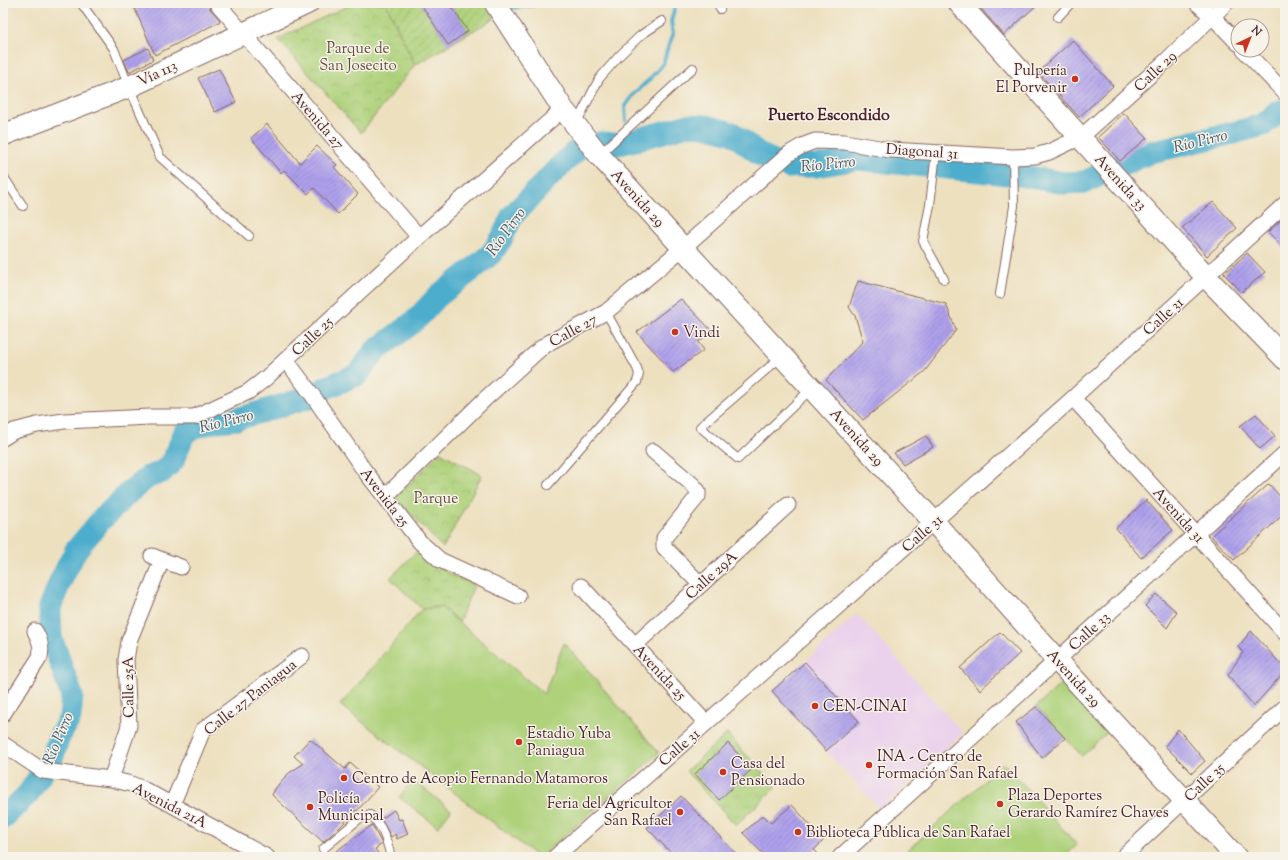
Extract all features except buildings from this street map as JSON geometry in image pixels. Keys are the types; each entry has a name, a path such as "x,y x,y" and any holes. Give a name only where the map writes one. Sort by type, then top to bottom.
{"main road":[{"name":"Vía 113","path":"3,135 129,87 243,32 308,3"},
{"name":"Avenida 29","path":"495,3 563,109 599,155 934,522 1236,857"},
{"name":"Avenida 33","path":"959,3 1206,276 1285,359"}],"street":[{"name":"Avenida 27","path":"217,3 419,236"},
{"path":"1197,3 1230,35"},
{"name":"Calle 29","path":"1081,137 1139,86 1226,3"},
{"path":"1252,58 1285,93"},
{"name":"Calle 25","path":"3,438 14,431 37,425 64,421 150,417 194,417 248,392 286,360 419,236 563,109"},
{"name":"Diagonal 31","path":"769,172 790,153 802,146 816,141 845,142 890,150 1013,157 1035,156 1049,152 1081,137"},
{"name":"Calle 27","path":"385,497 486,398 540,349 550,342 606,312 683,248 769,172"},
{"name":"Calle 31","path":"555,857 1073,398 1285,204"},
{"name":"Avenida 25","path":"286,360 313,396 364,470 420,542 440,560 518,596"},
{"name":"Avenida 31","path":"1073,398 1285,633"},
{"path":"653,451 698,491 698,496 664,538 663,542 664,547 701,585"},
{"name":"Calle 33","path":"840,857 1285,453"},
{"name":"Calle 29A","path":"635,645 788,505"},
{"name":"Calle 25A","path":"111,779 129,726 126,660 129,641 157,558 181,567"},
{"name":"Avenida 25","path":"581,586 706,723"},
{"path":"3,714 40,658 40,640 35,631"},
{"name":"Calle 27 Paniagua","path":"172,805 203,730 302,656"},
{"name":"Calle 35","path":"1123,857 1285,707"},
{"name":"Avenida 21A","path":"3,744 43,771 111,779 143,789 172,805 241,850 267,857"}],"lane":[{"path":"81,3 114,49 160,157 249,236"},
{"path":"1058,17 1071,3"},
{"path":"576,125 599,79 620,55 641,35 662,21"},
{"path":"599,155 693,68"},
{"path":"936,152 930,205 923,241 944,279"},
{"path":"1000,294 1014,206 1013,157"},
{"path":"3,176 22,206"},
{"path":"548,486 637,382 639,374 637,368 606,312"},
{"path":"782,357 700,427 738,459 812,388"},
{"path":"323,849 359,819 370,816 376,820 380,826 387,840 391,857"}],"shaded area":[{"path":"857,614 963,733 880,809 826,751 859,721 805,662"}],"green space":[{"name":"Parque de San Josecito","path":"354,3 386,3 415,65 361,133 278,39"},
{"path":"386,3 420,3 448,44 468,31 449,3 486,3 495,18 415,65"},
{"name":"Parque","path":"440,452 482,475 443,548 396,498"},
{"path":"419,549 448,573 474,585 459,622 441,607 422,609 390,578"},
{"name":"Estadio Yuba Paniagua","path":"441,607 544,694 564,643 659,753 540,857 538,857 340,705 422,609"},
{"path":"1065,680 1111,729 1082,756 1036,707"},
{"path":"727,734 776,787 736,825 686,771"},
{"name":"Plaza Deportes Gerardo Ramírez Chaves","path":"1004,763 1077,845 1064,857 900,857"},
{"path":"413,780 451,810 438,827 399,797"}],"waterway":[{"path":"506,9 549,3"},
{"path":"626,121 625,106 634,94 663,64 673,34 671,21 676,3"},
{"name":"Río Pirro","path":"1118,167 1151,152 1263,125 1279,111"},
{"name":"Río Pirro","path":"599,143 618,144 688,125 705,126 732,133 761,155 788,167 817,166 858,159 927,166"},
{"name":"Río Pirro","path":"3,818 28,794 52,758 59,737 70,718 72,696 51,637 50,607 76,550 101,520 133,489 148,477 162,472 173,461 184,434 193,428 217,421 237,419 313,396 325,388 357,375 375,351 416,320 438,296 492,253 502,238 512,216 578,149"},
{"name":"Río Pirro","path":"939,167 1008,174"},
{"name":"Río Pirro","path":"1018,175 1064,183 1085,182 1100,175"}],"place":[{"name":"Pulpería El Porvenir","path":"1075,79"},
{"name":"Vindi","path":"675,332"},
{"name":"CEN-CINAI","path":"815,706"},
{"name":"Estadio Yuba Paniagua","path":"519,742"},
{"name":"INA - Centro de Formación San Rafael","path":"869,765"},
{"name":"Casa del Pensionado","path":"723,772"},
{"name":"Centro de Acopio Fernando Matamoros","path":"344,778"},
{"name":"Plaza Deportes Gerardo Ramírez Chaves","path":"1000,804"},
{"name":"Policía Municipal","path":"310,807"},
{"name":"Feria del Agricultor San Rafael","path":"680,812"},
{"name":"Biblioteca Pública de San Rafael","path":"798,832"}],"district":[{"name":"Puerto Escondido","path":"829,114"}]}
